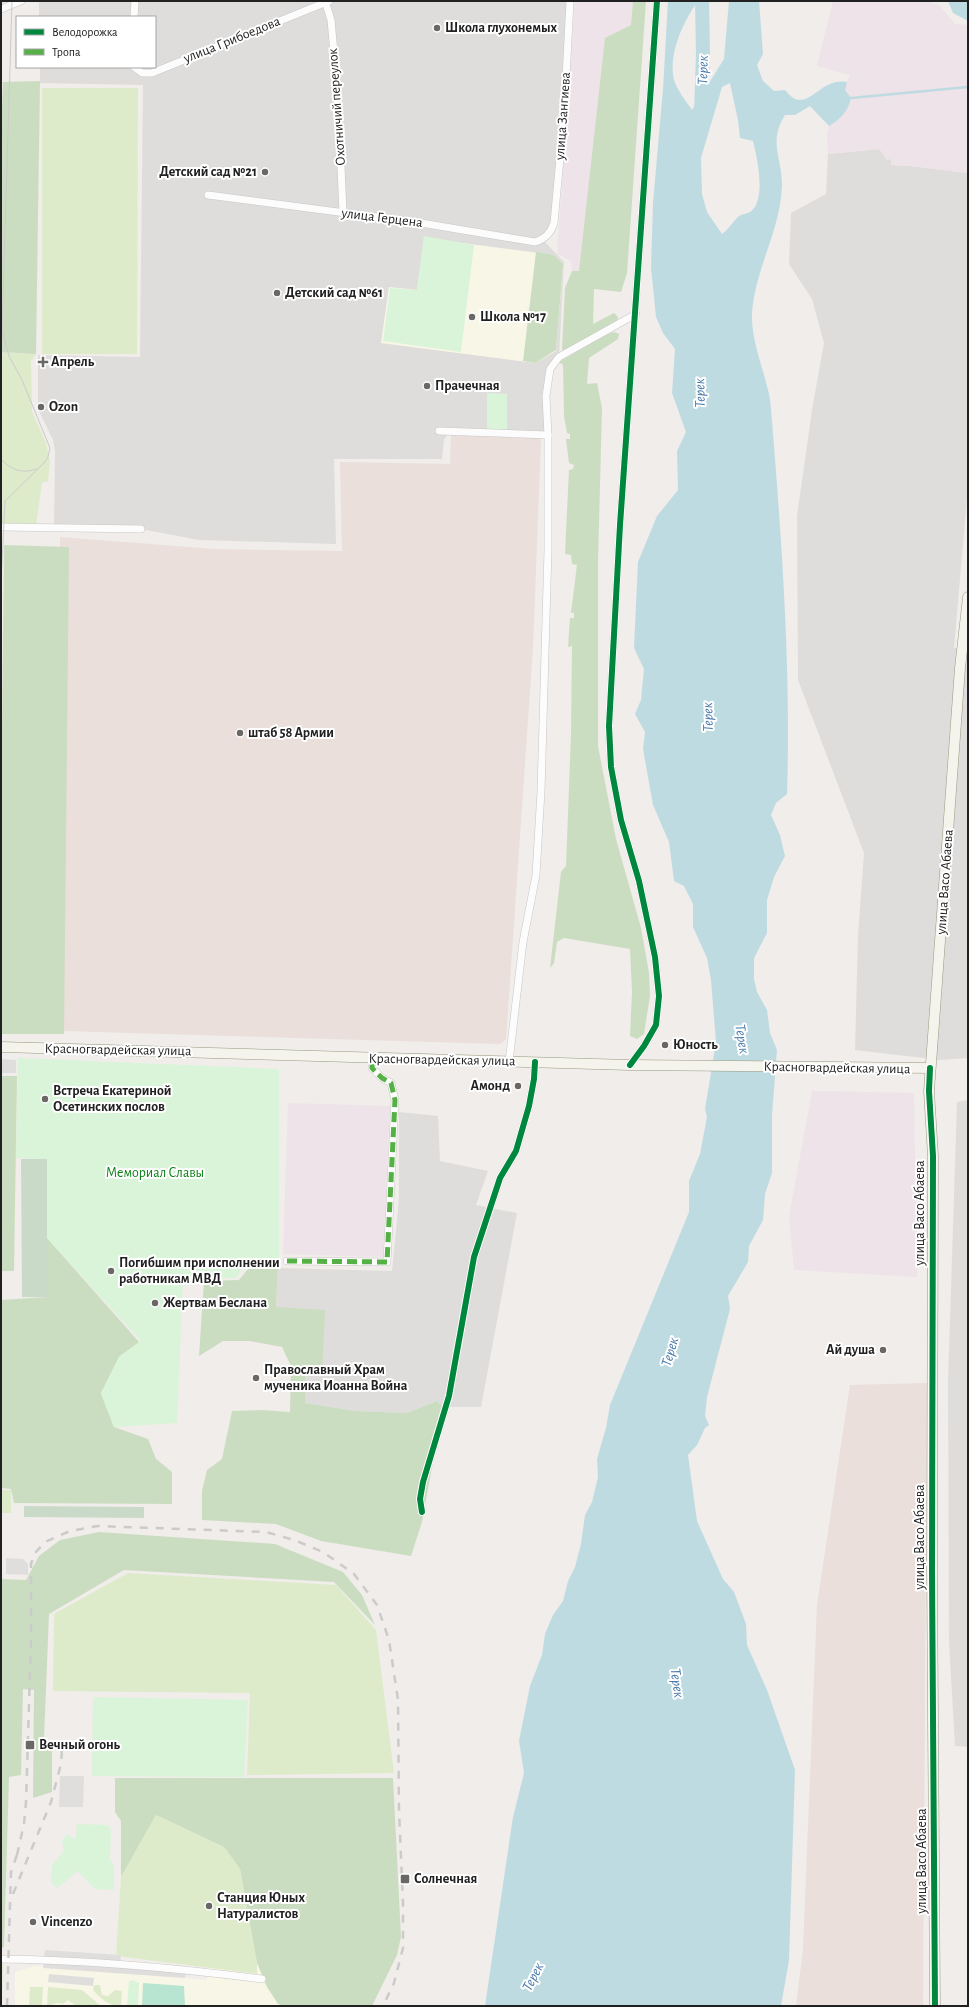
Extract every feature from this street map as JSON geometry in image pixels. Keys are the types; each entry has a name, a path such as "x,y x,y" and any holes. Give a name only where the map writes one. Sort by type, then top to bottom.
{"main road":[{"name":"улица Васо Абаева","path":"935,2006 932,1572 933,1156 929,1090 960,668 968,597"},
{"name":"Красногвардейская улица","path":"1,1048 684,1066 930,1068"}],"street":[{"path":"1,9 21,1"},
{"path":"134,16 135,1"},
{"name":"улица Зангиева","path":"551,231 554,223 564,115 570,1"},
{"path":"630,1064 644,1046 656,1025 659,996 655,957 639,881 621,820 610,767 609,726 620,525 657,1"},
{"name":"улица Грибоедова","path":"135,68 142,73 152,73 327,2"},
{"name":"Охотничий переулок","path":"327,2 331,20 338,96 343,213"},
{"name":"улица Герцена","path":"208,196 415,222 535,242 543,240 551,231"},
{"path":"509,1062 523,942 536,875 541,791 548,558 547,377 553,363 559,357 636,314"},
{"path":"439,432 548,435"},
{"path":"1,527 141,529"},
{"path":"287,1261 387,1262 395,1100 391,1083 382,1078 372,1068 372,1058"},
{"path":"422,1512 420,1499 423,1482 449,1396 474,1257 500,1178 516,1151 529,1106 534,1079 535,1062"},
{"path":"1,1958 81,1962 192,1971 262,1980"}],"shaded area":[{"path":"39,1 570,1 554,223 543,240 564,262 559,357 550,369 548,435 449,432 444,440 442,459 334,459 336,544 199,540 141,529 54,527 55,451 53,440 38,409 38,355 140,357 143,85 40,83 40,68 156,68 156,16 39,16"},
{"path":"575,1 633,1 631,25 605,39 579,272 572,271 571,261 557,254"},
{"path":"833,1 926,1 939,5 955,24 968,25 968,173 891,165 891,159 887,160 879,149 828,154 827,135 829,126 850,75 817,66"},
{"path":"880,149 887,160 891,158 891,165 968,173 968,487 954,648 968,648 968,1058 940,1060 855,1050 858,936 864,853 798,680 797,516 812,410 824,343 812,299 789,264 791,213 826,194 828,154"},
{"name":"Школа №17","path":"424,238 554,255 563,264 556,351 535,363 381,343 389,287 417,290"},
{"path":"451,435 541,438 533,647 506,1039 500,1044 30,1030 60,567 60,537 214,549 342,551 340,462 450,464"},
{"path":"1,1059 16,1060 16,1073 1,1073"},
{"path":"812,1091 914,1093 917,1277 794,1270 789,1217"},
{"path":"968,1100 968,1747 955,1746 949,1642 948,1381 957,1102"},
{"path":"288,1103 390,1106 383,1257 283,1254"},
{"path":"399,1112 438,1116 440,1161 488,1171 476,1205 517,1213 481,1407 443,1407 435,1401 407,1413 356,1411 305,1403 305,1375 322,1374 276,1307 278,1268 392,1271 399,1199"},
{"path":"21,1159 47,1159 47,1297 22,1297"},
{"path":"927,1383 923,2006 796,2006 803,1949 817,1605 850,1385"},
{"path":"24,1506 144,1507 144,1518 24,1517"},
{"path":"6,1558 23,1559 28,1564 28,1575 6,1574"},
{"path":"60,1776 84,1776 83,1807 59,1807"},
{"name":"Станция Юных Натуралистов","path":"156,1815 224,1847 335,1936 315,2006 15,2006 15,1972 35,1966 207,1980 207,1967 124,1957 116,1954 121,1877"},
{"path":"45,1950 121,1955 120,1962 44,1957"},
{"path":"44,1962 186,1973 185,1978 43,1968"},
{"path":"49,1974 94,1978 93,1986 48,1982"}],"green space":[{"path":"633,1 646,1 627,273 621,292 594,289 593,324 614,313 618,317 617,321 564,351 562,349 565,288 572,271 579,271 605,38 631,25"},
{"path":"40,81 36,354 1,352 1,129 3,82"},
{"path":"42,88 138,88 137,354 42,354"},
{"path":"424,236 474,245 461,352 383,341 390,288 417,290"},
{"path":"536,252 554,255 563,264 556,350 535,363 523,361"},
{"path":"614,332 619,334 618,339 589,358 587,384 597,383 602,408 598,562 598,746 616,839 641,928 649,973 650,996 644,1034 637,1039 630,1036 632,992 630,949 564,938 557,942 554,963 550,968 561,872 566,866 571,734 572,646 568,647 570,618 574,618 574,613 571,613 577,565 572,564 571,555 565,554 569,470 573,469 574,465 569,463 566,439 570,439 570,434 567,433 564,416 563,365 559,362 603,336"},
{"path":"1,352 36,354 31,361 32,412 46,443 50,462 48,481 42,483 36,525 1,525"},
{"path":"487,393 507,394 507,429 487,429"},
{"path":"4,545 69,547 64,1034 1,1034 1,824"},
{"name":"Мемориал Славы","path":"18,1058 279,1069 279,1265 268,1266 250,1257 236,1278 183,1278 177,1423 114,1427 101,1394 119,1357 141,1341 47,1238 47,1159 16,1158"},
{"path":"1,1076 17,1076 14,1271 1,1271"},
{"path":"47,1238 139,1342 119,1357 101,1393 114,1427 148,1439 156,1459 172,1472 172,1504 14,1503 11,1489 1,1488 1,1300 47,1297"},
{"path":"253,1263 278,1268 276,1307 325,1310 322,1374 305,1375 305,1403 356,1411 407,1413 436,1401 443,1407 422,1522 411,1556 321,1541 276,1524 202,1520 202,1491 207,1470 222,1459 232,1411 262,1410 290,1412 291,1366 282,1347 250,1341 223,1341 199,1356 204,1281 239,1280"},
{"path":"1,1490 11,1490 11,1513 1,1513"},
{"path":"99,1532 275,1544 343,1572 362,1595 375,1625 334,1582 124,1570 49,1614 44,1739 52,1751 52,1792 33,1798 34,1690 23,1689 21,1775 9,1777 4,1947 1,1948 1,1579 26,1580 39,1556 60,1540"},
{"path":"128,1573 336,1585 376,1630 394,1773 247,1775 250,1693 53,1691 54,1614"},
{"path":"93,1697 248,1700 244,1777 92,1776"},
{"path":"115,1778 393,1778 401,1937 397,1955 372,2006 285,2006 278,2004 267,1987 257,1963 240,1869 224,1847 156,1815 121,1877 121,1821 115,1812"},
{"name":"Станция Юных Натуралистов","path":"156,1815 224,1847 240,1869 257,1963 257,1974 124,1957 116,1954 121,1877"},
{"path":"77,1824 108,1825 111,1831 110,1860 114,1865 114,1890 95,1889 78,1871 57,1888 51,1882 52,1866 64,1851 62,1841 67,1834 73,1839 76,1838"},
{"path":"1,1962 3,1962 2,2006 1,2006"},
{"path":"133,1980 139,1983 138,2006 127,2006 129,1981"},
{"path":"143,1983 184,1986 185,2006 142,2006"},
{"path":"94,1985 100,1985 102,1995 108,1996 115,1990 122,1991 121,2006 113,2005 102,1999 93,1990"},
{"path":"30,1987 43,1987 42,2006 29,2006"},
{"path":"48,1987 82,1990 101,2006 76,2006 68,2000 63,2004 58,2003 47,2006"}],"water":[{"path":"668,1 698,1 682,28 673,60 675,84 692,110 724,59 729,1 759,1 763,54 757,65 763,81 774,91 785,90 795,99 801,100 813,95 831,83 847,82 845,90 851,98 848,107 843,114 829,126 810,106 795,115 785,115 780,125 777,134 777,150 782,185 781,201 758,281 752,313 755,343 767,384 771,404 787,654 787,794 776,803 771,815 780,835 785,856 774,877 767,900 767,933 754,958 754,979 757,992 767,1010 770,1033 777,1050 772,1115 772,1173 765,1194 763,1220 749,1246 748,1262 728,1296 730,1309 707,1397 705,1416 709,1425 705,1428 697,1445 688,1455 697,1521 723,1579 734,1592 746,1624 747,1645 767,1690 795,1770 789,1960 781,2006 485,2006 513,1817 524,1773 519,1741 530,1686 542,1655 545,1634 553,1615 563,1601 568,1581 575,1567 581,1544 585,1515 592,1502 598,1477 597,1459 606,1428 610,1405 689,1212 689,1181 700,1154 707,1117 705,1109 716,1042 711,980 707,958 693,927 693,904 684,886 674,881 669,842 653,805 643,749 645,732 635,714 641,700 644,669 634,648 638,562 657,516 678,490 677,451 686,432 672,393 675,349 663,333 656,317 651,268 653,203 663,89","holes":["730,83 738,120 740,138 753,141 757,157 759,178 758,199 750,212 739,216 722,234 707,212 702,194 701,158 722,87"]},
{"path":"948,1 968,1 968,21 953,13"}],"waterway":[{"name":"Терек","path":"701,112 703,54 702,1"},
{"path":"851,98 968,87"}],"tram line":[{"path":"1,584 5,501 44,463 48,457 50,448 22,380 9,356 2,330 12,1"},
{"path":"1,459 9,466 17,470 26,471 36,469"}],"railway":[{"path":"17,1855 24,1824 26,1802 31,1641 31,1564 35,1553 45,1542 70,1531 98,1526 266,1532 294,1540 323,1552 354,1574 377,1605 389,1640 398,1700 399,1811 403,1903 403,1948 394,1983 383,2006"},
{"path":"13,1894 51,1802 61,1764 62,1749"},
{"path":"7,2006 11,1872 19,1849"}],"marked path":[{"path":"287,1261 387,1262 395,1100 391,1083 382,1078 372,1068 372,1058"}],"cycle path":[{"path":"630,1065 644,1046 656,1025 659,996 655,957 639,881 621,820 611,767 609,726 620,525 657,1"},
{"path":"422,1512 420,1499 423,1482 449,1396 474,1257 500,1178 516,1151 529,1106 534,1079 535,1062"},
{"path":"930,1068 929,1091 933,1156 932,1572 935,2006"}],"place":[{"name":"Школа глухонемых","path":"437,28"},
{"name":"Детский сад №21","path":"265,172"},
{"name":"Детский сад №61","path":"277,293"},
{"name":"Школа №17","path":"472,317"},
{"name":"Апрель","path":"43,362"},
{"name":"Прачечная","path":"427,386"},
{"name":"Ozon","path":"41,407"},
{"name":"штаб 58 Армии","path":"240,733"},
{"name":"Юность","path":"665,1045"},
{"name":"Амонд","path":"518,1086"},
{"name":"Встреча Екатериной Осетинских послов","path":"45,1099"},
{"name":"Погибшим при исполнении работникам МВД","path":"111,1271"},
{"name":"Жертвам Беслана","path":"155,1303"},
{"name":"Ай душа","path":"883,1350"},
{"name":"Православный Храм мученика Иоанна Война","path":"256,1378"},
{"name":"Вечный огонь","path":"30,1745"},
{"name":"Солнечная","path":"405,1879"},
{"name":"Станция Юных Натуралистов","path":"209,1906"},
{"name":"Vincenzo","path":"33,1922"}]}
